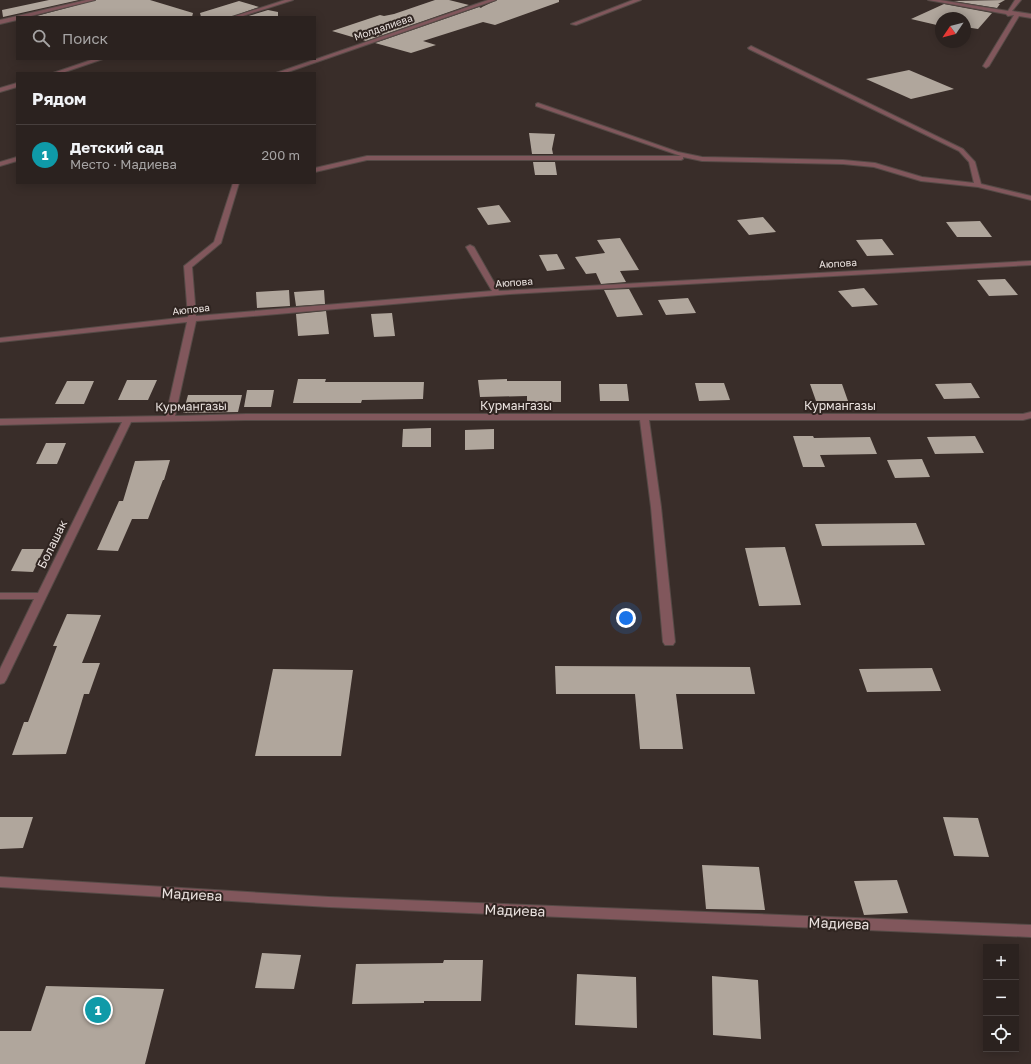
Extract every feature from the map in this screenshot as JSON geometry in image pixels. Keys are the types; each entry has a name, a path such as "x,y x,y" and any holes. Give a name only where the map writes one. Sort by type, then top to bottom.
{"street":[{"path":"25,16 92,0"},
{"path":"238,16 290,0"},
{"name":"Молдалиева","path":"282,72 493,0"},
{"path":"574,24 638,0"},
{"path":"931,0 1008,14 1031,16"},
{"path":"1008,14 1018,0"},
{"path":"986,66 1017,14"},
{"path":"0,22 16,18"},
{"path":"751,48 962,150 972,162 978,185"},
{"path":"59,72 97,60"},
{"path":"0,90 16,85"},
{"path":"538,104 676,153 702,158"},
{"path":"316,170 367,158 702,158 875,165 921,179 978,185 1031,198"},
{"path":"0,164 16,159"},
{"path":"170,418 192,319 188,266 217,243 236,184"},
{"path":"470,247 497,293"},
{"name":"Аюпова","path":"0,340 192,319 497,293 1031,263"},
{"name":"Курмангазы","path":"0,422 246,417 1023,417 1031,415"},
{"path":"644,417 656,507 669,642"},
{"name":"Болашак","path":"0,680 128,419"},
{"path":"0,596 41,596"},
{"name":"Мадиева","path":"0,882 337,902 1031,931"}],"building":[{"path":"49,0 79,0 3,17 2,10"},
{"path":"96,0 150,0 193,13 192,16 37,16"},
{"path":"435,0 449,0 469,5 366,41 332,31 380,15 384,16 394,14"},
{"path":"497,0 559,0 559,2 495,25 483,22 423,41 436,45 411,53 375,43 479,7 481,8"},
{"path":"1005,0 998,4 1000,4 997,8 953,1"},
{"path":"239,1 259,7 234,16 201,16 200,13"},
{"path":"944,4 992,13 978,29 971,28 971,12 935,12 935,25 911,19"},
{"path":"268,10 278,12 278,16 248,16"},
{"path":"909,70 954,89 911,99 866,79"},
{"path":"529,133 555,134 552,149 553,154 532,154"},
{"path":"533,162 555,162 557,175 535,175"},
{"path":"499,205 511,222 488,225 477,208"},
{"path":"763,217 776,232 749,235 737,220"},
{"path":"980,221 992,237 957,237 946,222"},
{"path":"620,238 639,270 620,271 626,282 601,284 596,273 586,274 575,257 605,253 597,240"},
{"path":"882,239 894,255 867,256 856,240"},
{"path":"557,254 565,269 547,271 539,255"},
{"path":"1005,279 1018,295 989,296 977,280"},
{"path":"864,288 878,305 852,307 838,291"},
{"path":"629,289 643,315 617,317 604,290"},
{"path":"289,290 290,306 257,308 256,292"},
{"path":"324,290 325,304 296,306 294,292"},
{"path":"688,298 696,313 666,315 658,300"},
{"path":"326,311 329,334 298,336 296,314"},
{"path":"392,313 395,336 374,337 371,314"},
{"path":"298,379 326,379 325,382 424,382 423,399 362,400 361,403 293,403"},
{"path":"507,379 507,381 561,381 561,402 527,402 527,396 480,397 478,380"},
{"path":"127,380 157,380 148,400 118,400"},
{"path":"67,381 94,381 84,404 55,404"},
{"path":"695,383 724,383 730,400 699,401"},
{"path":"971,383 980,398 944,399 935,384"},
{"path":"599,384 627,384 629,401 600,401"},
{"path":"810,384 842,384 848,401 816,401"},
{"path":"247,390 274,390 271,407 244,407"},
{"path":"188,395 242,395 238,412 183,413"},
{"path":"431,428 431,447 402,447 403,429"},
{"path":"494,429 494,449 465,450 465,430"},
{"path":"793,436 813,436 814,438 870,437 877,454 820,455 825,467 803,467"},
{"path":"975,436 984,453 935,454 927,437"},
{"path":"46,443 66,443 57,464 36,464"},
{"path":"922,459 930,477 895,478 887,460"},
{"path":"170,460 164,480 148,519 132,519 118,551 97,550 119,501 123,501 135,461"},
{"path":"916,523 925,545 822,546 815,524"},
{"path":"785,547 801,605 759,606 745,548"},
{"path":"22,549 44,549 33,572 11,571"},
{"path":"67,614 101,615 82,663 100,663 89,694 84,694 66,754 12,755 24,722 28,722 57,646 53,646"},
{"path":"555,666 750,667 755,694 676,694 683,749 640,749 635,694 556,694"},
{"path":"932,668 941,691 867,692 859,669"},
{"path":"273,669 353,670 341,756 255,756"},
{"path":"0,817 33,817 23,848 0,849"},
{"path":"943,817 978,818 989,857 954,856"},
{"path":"702,865 759,867 765,910 706,909"},
{"path":"897,880 908,913 864,915 854,881"},
{"path":"262,953 301,955 294,989 255,988"},
{"path":"444,960 483,960 481,1001 424,1001 424,1003 352,1004 356,964 443,963"},
{"path":"577,974 636,977 637,1028 575,1025"},
{"path":"712,976 758,980 761,1039 713,1035"},
{"path":"46,986 164,989 145,1064 0,1064 0,1031 31,1031"}],"place":[{"name":"Детский сад","path":"98,1010"}]}
